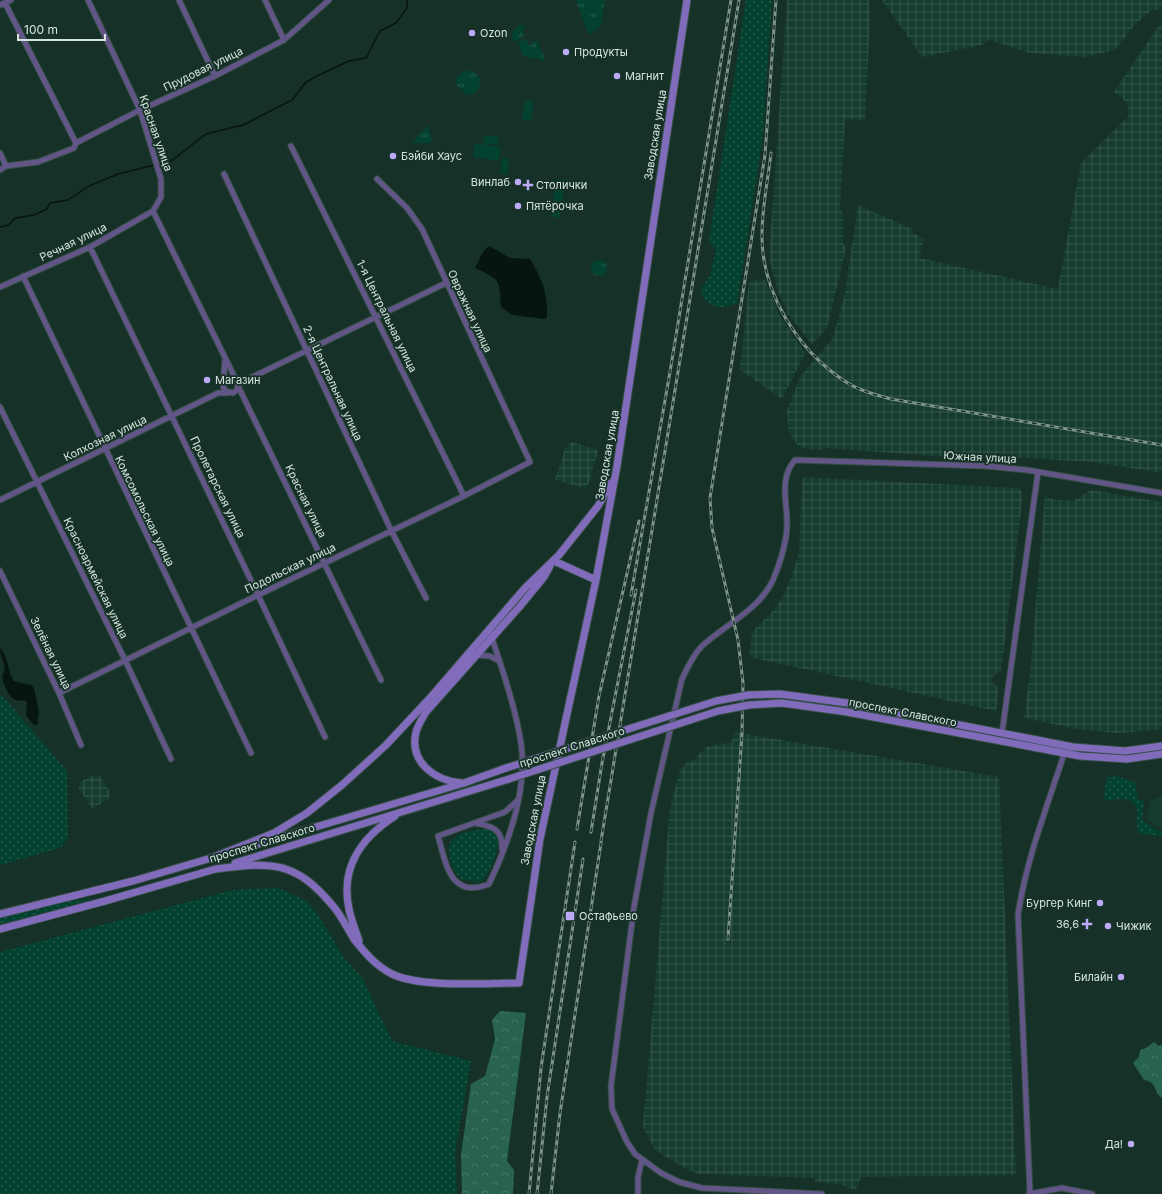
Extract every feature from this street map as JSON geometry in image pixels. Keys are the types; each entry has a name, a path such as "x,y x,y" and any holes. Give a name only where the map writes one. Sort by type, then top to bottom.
{"street":[{"path":"11,0 3,4 76,142"},
{"name":"Красная улица","path":"88,0 140,110 156,160 161,180 161,197 153,211 325,562 381,680"},
{"path":"179,0 215,76"},
{"path":"265,0 284,40"},
{"name":"Прудовая улица","path":"6,166 38,162 74,148 76,142 140,110 215,76 284,40 329,0"},
{"name":"Заводская улица","path":"361,947 372,960 384,969 406,979 427,982 519,983 528,911 547,800 596,580 617,466 687,0"},
{"name":"1-я Центральная улица","path":"291,146 464,496"},
{"path":"0,153 6,166 0,170"},
{"name":"2-я Центральная улица","path":"224,174 391,530 426,598"},
{"name":"Овражная улица","path":"377,179 402,202 416,219 530,462"},
{"name":"Речная улица","path":"0,287 90,247 153,211"},
{"name":"Пролетарская улица","path":"90,247 173,417 325,737"},
{"name":"Комсомольская улица","path":"23,276 251,753"},
{"path":"244,397 235,392 238,384 377,318 446,283"},
{"name":"Красная улица","path":"224,384 225,359"},
{"path":"218,394 224,384 232,378 238,384"},
{"path":"224,384 227,393"},
{"name":"Колхозная улица","path":"0,500 218,394 235,392"},
{"name":"Красноармейская улица","path":"0,407 126,662 171,759"},
{"name":"Южная улица","path":"642,1160 627,1142 612,1109 611,1086 633,915 651,813 682,679 691,660 702,646 742,616 760,598 772,582 785,544 787,527 785,502 786,477 790,466 795,460 986,466 1038,472 1162,493"},
{"name":"Подольская улица","path":"59,693 126,662 191,628 464,496 530,462"},
{"path":"464,783 439,778 425,768 419,758 416,737 418,726 426,712 544,577 554,561 603,498 617,466"},
{"path":"1002,733 1038,472"},
{"path":"554,561 596,580"},
{"path":"214,858 274,833 308,813 342,785 386,745 525,588 554,561"},
{"name":"Зелёная улица","path":"0,571 59,693 81,745"},
{"path":"489,629 521,743 522,778 518,800 502,852 489,884 472,888 454,880 449,874 438,836 505,812 518,800"},
{"path":"475,655 490,656 499,661"},
{"name":"проспект Славского","path":"0,914 133,881 214,858 464,783 506,768 716,701 748,695 780,694 847,703 1073,747 1125,751 1162,746"},
{"name":"проспект Славского","path":"0,929 91,905 216,869 509,779 718,710 749,705 782,703 847,712 1064,754 1104,758 1127,758 1162,754"},
{"path":"1064,754 1021,893 1018,915 1029,1194 1062,1188 1092,1194"},
{"path":"361,947 349,909 347,892 348,874 359,848 366,838 379,826 403,811"},
{"path":"474,823 494,826 501,838 502,852"},
{"path":"216,869 258,864 276,865 294,871 308,880 334,907 344,924 361,947"},
{"path":"638,1194 638,1177 642,1160 661,1173 679,1182 702,1188 822,1194"}],"shaded area":[{"path":"787,0 869,0 870,18 865,120 845,119 840,208 843,215 843,243 846,248 827,328 812,344 793,321 791,316 787,315 787,310 778,292 769,258"},
{"path":"882,0 1162,0 1162,10 1151,10 1135,25 1115,50 1085,57 1030,53 989,40 982,45 922,57"},
{"path":"1162,21 1162,473 1092,462 1030,458 961,457 959,455 953,455 952,457 823,448 820,450 806,449 797,445 789,431 787,411 800,377 833,338 845,293 858,205 912,229 913,233 924,239 919,258 1058,289 1081,163 1128,117 1128,107 1125,101 1114,92"},
{"path":"489,246 510,258 530,259 538,273 545,293 547,317 545,319 512,315 501,307 500,291 497,282 490,275 475,268 483,252"},
{"path":"765,280 781,318 805,353 782,399 740,370 749,281"},
{"path":"572,442 598,450 589,483 584,488 555,480 565,448"},
{"path":"802,477 1019,488 1023,494 1001,671 993,676 992,682 999,688 996,711 749,657 752,632 781,600 791,578 799,553"},
{"path":"1091,490 1162,502 1162,729 1119,733 1077,729 1024,718 1030,674 1045,496 1055,500 1073,501"},
{"path":"0,648 5,656 14,681 31,685 34,688 39,712 37,725 34,725 26,715 27,702 24,700 15,700 7,690 2,677 5,668 0,653"},
{"path":"734,732 999,777 1016,1175 861,1177 856,1190 839,1184 815,1182 815,1178 699,1174 686,1169 655,1150 643,1127 670,808 679,773 687,761 691,762 706,747 732,742"},
{"path":"94,775 100,776 110,792 108,799 92,809 78,787 80,782"},
{"path":"1162,795 1162,830 1147,820 1150,801"}],"green space":[{"path":"576,0 605,0 601,26 594,30 591,34 588,33"},
{"path":"746,0 772,0 762,143 737,303 719,307 712,305 703,298 701,289 710,275 716,250 709,241"},
{"path":"525,25 523,30 524,36 514,42 512,33 515,28"},
{"path":"525,38 530,46 534,41 538,41 545,60 541,61 540,58 529,58 522,54 518,43"},
{"path":"465,70 474,72 481,80 478,90 473,94 465,95 465,92 456,85 457,77"},
{"path":"525,100 534,101 531,120 522,119"},
{"path":"428,125 432,140 429,143 412,143"},
{"path":"484,135 499,137 498,145 483,143"},
{"path":"475,143 501,147 499,161 473,157"},
{"path":"502,158 509,159 507,175 500,174"},
{"path":"556,179 566,180 562,203 553,202"},
{"path":"553,204 562,205 560,218 551,216"},
{"path":"599,260 605,262 607,268 605,274 599,276 593,274 591,268 593,262"},
{"path":"0,696 4,698 67,771 68,838 60,848 0,865"},
{"path":"1115,776 1135,782 1138,800 1144,800 1142,820 1162,833 1162,837 1139,833 1137,829 1136,809 1129,800 1104,799 1106,781 1108,777"},
{"path":"489,827 496,834 498,839 493,863 487,875 480,882 463,880 456,873 451,863 449,852 450,842 460,834"},
{"path":"278,888 307,901 320,918 344,958 363,979 392,1041 471,1061 455,1152 457,1194 0,1194 0,952 233,890"},
{"path":"91,898 89,901 0,924 0,918 50,905"},
{"path":"500,1011 526,1013 507,1161 514,1170 513,1194 462,1194 461,1155 471,1084 485,1076 495,1039 492,1020"},
{"path":"1154,1042 1159,1046 1162,1044 1162,1098 1157,1093 1152,1083 1144,1080 1133,1063 1139,1057 1140,1050 1146,1048"}],"waterway":[{"path":"0,227 9,225 15,218 34,215 47,209 50,203 68,200 89,186 118,174 171,161 206,134 243,125 292,100 306,82 349,61 366,58 380,31 396,23 407,8 407,0"}],"railway":[{"path":"631,595 671,366 731,0"},
{"path":"601,841 739,0"},
{"path":"728,939 742,733 743,683 738,640 712,528 710,498 765,155 776,0"},
{"path":"771,153 762,224 763,256 768,277 775,298 798,337 812,354 846,382 857,388 891,399 1162,445"},
{"path":"577,829 599,696 639,521"},
{"path":"591,832 602,763 636,590"},
{"path":"529,1194 541,1068 575,842"},
{"path":"551,1194 560,1113 601,843"},
{"path":"537,1194 547,1097 583,859"}],"place":[{"name":"Ozon","path":"472,33"},
{"name":"Продукты","path":"566,52"},
{"name":"Магнит","path":"617,76"},
{"name":"Бэйби Хаус","path":"393,156"},
{"name":"Винлаб","path":"518,182"},
{"name":"Столички","path":"528,185"},
{"name":"Пятёрочка","path":"518,206"},
{"name":"Магазин","path":"207,380"},
{"name":"Бургер Кинг","path":"1100,903"},
{"name":"Остафьево","path":"570,916"},
{"name":"36,6","path":"1087,924"},
{"name":"Чижик","path":"1108,926"},
{"name":"Билайн","path":"1121,977"},
{"name":"Да!","path":"1131,1144"}]}
